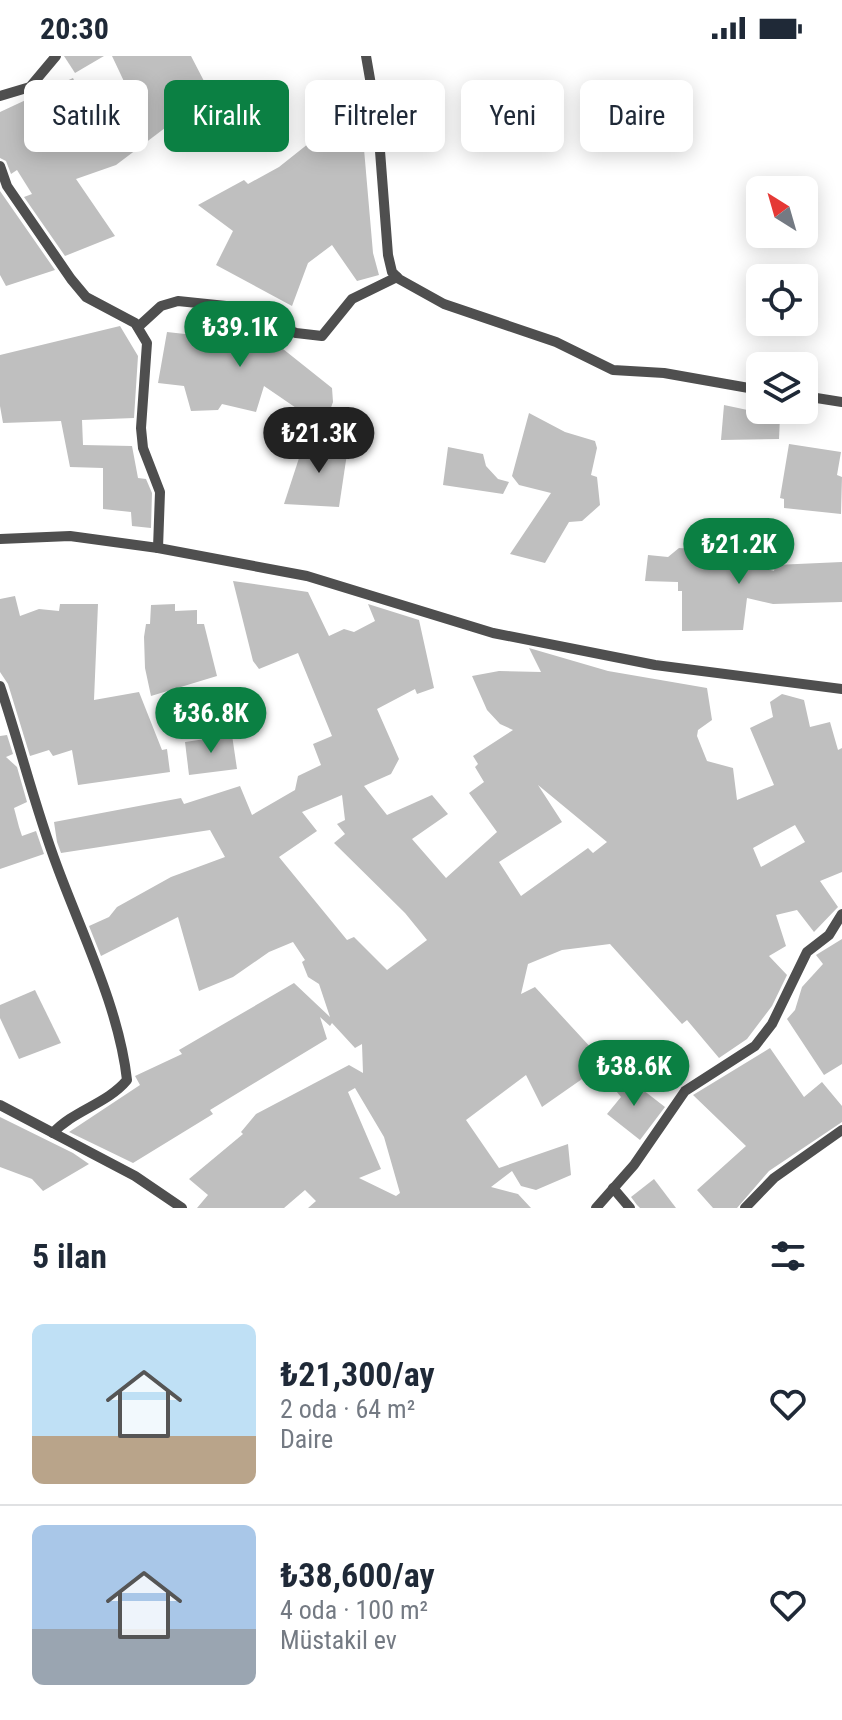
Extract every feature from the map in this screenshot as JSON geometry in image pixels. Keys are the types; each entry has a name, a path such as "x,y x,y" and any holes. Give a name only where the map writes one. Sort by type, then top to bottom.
{"street":[{"path":"0,96 30,87 56,56"},
{"path":"366,56 378,125 388,255 392,272 397,277 444,304 556,342 613,370 664,373 746,388"},
{"path":"0,166 22,209 86,297 138,327 147,343 141,428 143,448 160,492 158,548"},
{"path":"138,327 161,306 178,301 226,306 296,333 322,336 352,299 397,277"},
{"path":"818,398 842,402"},
{"path":"0,539 70,536 158,548 307,576 493,633 655,665 842,689"},
{"path":"0,686 55,863 101,987 127,1080 116,1093 65,1120 53,1133"},
{"path":"596,1208 656,1136 685,1091 755,1046 772,1024 807,952 829,935 842,914"},
{"path":"0,1105 135,1176 182,1208"},
{"path":"745,1208 774,1178 842,1130"},
{"path":"613,1188 630,1208"}],"building":[{"path":"64,56 104,56 75,73"},
{"path":"112,56 191,56 203,80 164,80 164,129 148,141 148,80 123,80"},
{"path":"24,101 24,152 133,152 116,165 76,179 115,236 65,256 24,197 32,194 17,170 11,174 6,161 0,158 0,112"},
{"path":"305,146 305,152 364,152 373,253 379,275 357,281 332,245 308,263 292,306 216,265 233,231 198,205 244,180 248,184 279,167"},
{"path":"0,191 55,270 6,286 0,275"},
{"path":"199,312 233,317 277,334 280,338 278,345 332,388 333,402 324,427 264,386 256,412 222,404 218,410 191,411 184,386 158,383 167,332 194,335"},
{"path":"120,326 138,356 134,418 82,420 83,445 132,446 138,478 146,479 152,493 151,528 132,526 131,512 103,509 103,468 70,467 61,421 3,423 0,406 0,355"},
{"path":"724,405 746,410 746,424 780,424 779,439 721,440"},
{"path":"529,413 565,432 595,441 597,448 591,475 597,477 600,505 582,521 569,522 545,563 510,554 551,493 519,485 512,476"},
{"path":"329,436 348,447 339,507 284,504 301,452"},
{"path":"789,444 841,452 837,475 842,477 841,514 784,508 784,499 780,498"},
{"path":"448,447 483,454 486,466 498,479 509,482 503,494 443,485"},
{"path":"679,548 711,550 711,553 774,571 775,565 842,562 842,602 773,604 747,598 743,630 682,631 682,591 678,591 678,582 645,581 648,555 668,557"},
{"path":"233,581 308,592 329,636 344,629 354,632 375,621 368,604 419,620 434,688 417,694 415,689 377,709 399,759 391,774 364,786 387,815 432,795 448,814 412,839 446,878 497,832 469,793 484,782 475,767 478,764 473,756 513,730 500,724 487,710 472,676 499,671 541,672 529,648 608,671 707,688 712,720 698,730 697,736 707,761 733,768 737,800 774,785 750,728 773,717 770,702 782,694 804,700 810,727 830,722 838,750 842,748 842,872 820,881 838,907 814,932 797,910 776,915 786,946 769,956 787,975 772,1006 747,1039 719,1058 687,1020 682,1024 610,944 562,950 528,964 521,994 535,987 605,1063 542,1107 526,1075 466,1120 499,1168 568,1144 571,1175 536,1190 521,1186 512,1171 491,1187 518,1194 531,1208 308,1208 316,1201 305,1190 284,1208 197,1208 208,1195 189,1179 243,1134 241,1132 256,1114 349,1065 363,1073 362,1044 355,1048 332,1023 330,1026 320,1017 327,1039 210,1110 213,1114 133,1163 69,1132 140,1085 135,1076 182,1054 179,1050 294,983 330,1017 319,984 308,977 302,962 305,960 293,942 269,952 233,977 199,991 178,917 101,956 89,926 109,917 117,907 171,877 225,857 210,830 61,853 54,822 181,798 184,804 240,786 252,815 295,790 298,776 321,765 313,744 332,736 298,653 259,669 253,661","holes":["538,785 607,842 593,853 588,848 521,896 499,862 562,822","342,795 345,820 337,824 345,834 334,843 405,913 427,940 387,970 354,937 347,940 279,857 317,831 302,812","795,825 805,842 761,867 753,848","355,1088 384,1137 400,1193 396,1196 359,1178 381,1169 348,1092"]},
{"path":"15,596 20,616 39,609 59,611 60,604 98,604 94,700 139,692 162,750 167,749 170,772 78,785 72,750 53,756 49,750 30,756 8,684 0,672 0,599"},
{"path":"175,604 175,611 197,610 197,624 204,624 217,676 151,696 145,668 146,624 150,624 151,605"},
{"path":"7,735 13,754 6,757 17,767 27,802 14,808 19,827 22,836 36,831 44,854 0,869 0,736"},
{"path":"232,735 237,769 189,775 185,742"},
{"path":"842,939 842,1064 824,1075 787,1019 795,1010 802,987 823,964 816,955"},
{"path":"35,990 61,1043 19,1059 0,1018 0,1005"},
{"path":"770,1048 804,1097 822,1082 842,1106 842,1122 769,1171 737,1208 713,1208 697,1190 746,1146 693,1095"},
{"path":"621,1073 665,1107 640,1140 607,1114 621,1097 612,1086"},
{"path":"0,1117 89,1164 43,1191 32,1179 0,1167"},
{"path":"654,1179 676,1208 640,1208 637,1205 631,1197"}]}
